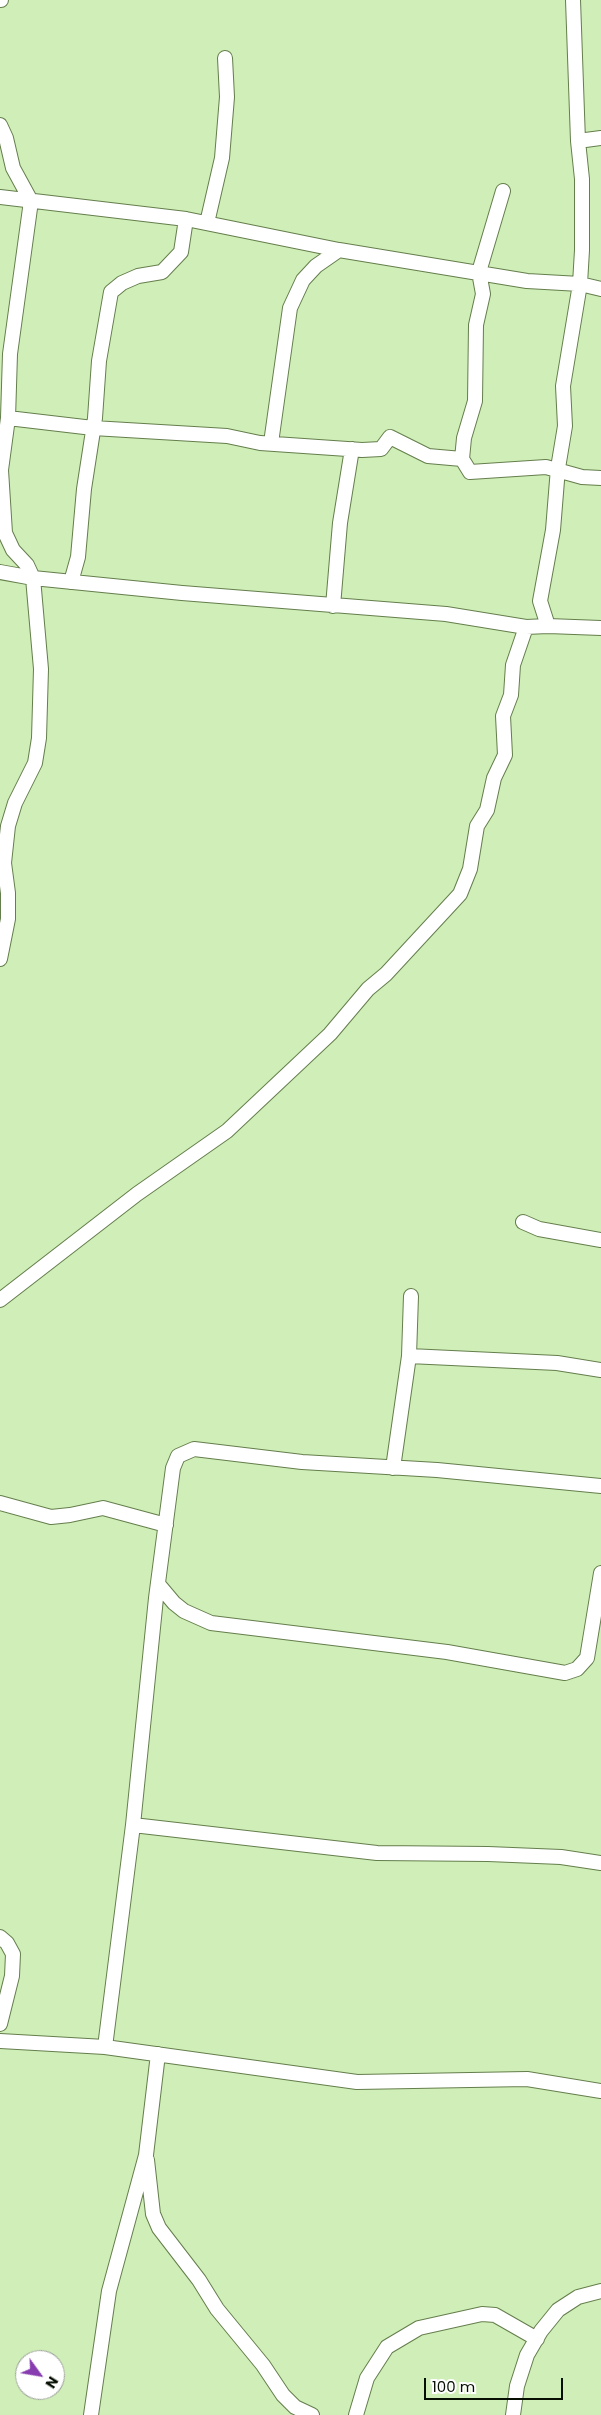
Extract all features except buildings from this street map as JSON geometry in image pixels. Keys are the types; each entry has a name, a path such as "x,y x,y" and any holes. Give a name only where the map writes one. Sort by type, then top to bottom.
{"street":[{"path":"548,626 540,601 553,530 558,468 565,426 563,386 580,284 582,179 578,141 573,0"},
{"path":"207,223 222,158 227,98 225,58"},
{"path":"0,124 6,138 13,168 31,201 5,353 8,418 1,470 5,533 13,550 27,565 33,578 41,669 39,738 35,763 7,808 8,826 4,863 8,893 8,919 0,959"},
{"path":"578,141 601,138"},
{"path":"503,191 479,272 483,294 476,325 475,401 464,438 462,459 470,472 546,467 558,468 582,477 601,478"},
{"path":"0,197 186,219 339,250 527,281 580,284 601,289"},
{"path":"71,582 78,557 84,489 93,428 104,325 111,292 122,283 138,276 162,272 181,252 186,219"},
{"path":"271,443 290,308 302,280 316,266 339,250"},
{"path":"8,418 93,428 227,436 271,443 352,449 381,449 390,437 428,456 462,459"},
{"path":"333,606 340,523 352,449"},
{"path":"0,572 71,582 333,606 446,614 526,627 601,628"},
{"path":"0,1300 137,1194 229,1129 330,1034 368,990 386,974 460,894 470,869 477,826 487,810 494,778 505,755 503,716 511,695 513,666 526,627"},
{"path":"523,1222 539,1229 601,1240"},
{"path":"394,1468 409,1356 412,1296"},
{"path":"409,1356 556,1364 601,1370"},
{"path":"105,2047 133,1825 158,1584 173,1468 178,1456 185,1451 194,1449 302,1462 437,1470 601,1486"},
{"path":"0,1503 52,1517 103,1508 166,1525"},
{"path":"158,1584 174,1603 184,1611 211,1623 446,1652 565,1673 578,1669 587,1658 601,1573"},
{"path":"133,1825 377,1854 561,1857 601,1863"},
{"path":"0,1937 8,1943 13,1954 12,1976 0,2024"},
{"path":"0,2041 105,2047 356,2082 527,2079 601,2091"},
{"path":"91,2415 109,2291 146,2155 158,2054"},
{"path":"146,2155 153,2214 159,2228 200,2280 218,2309 264,2364 283,2396 295,2406 312,2415"},
{"path":"513,2415 519,2378 527,2355 537,2339 558,2310 578,2296 601,2291"},
{"path":"356,2415 367,2378 387,2347 419,2328 482,2314 495,2315 537,2339"}]}
